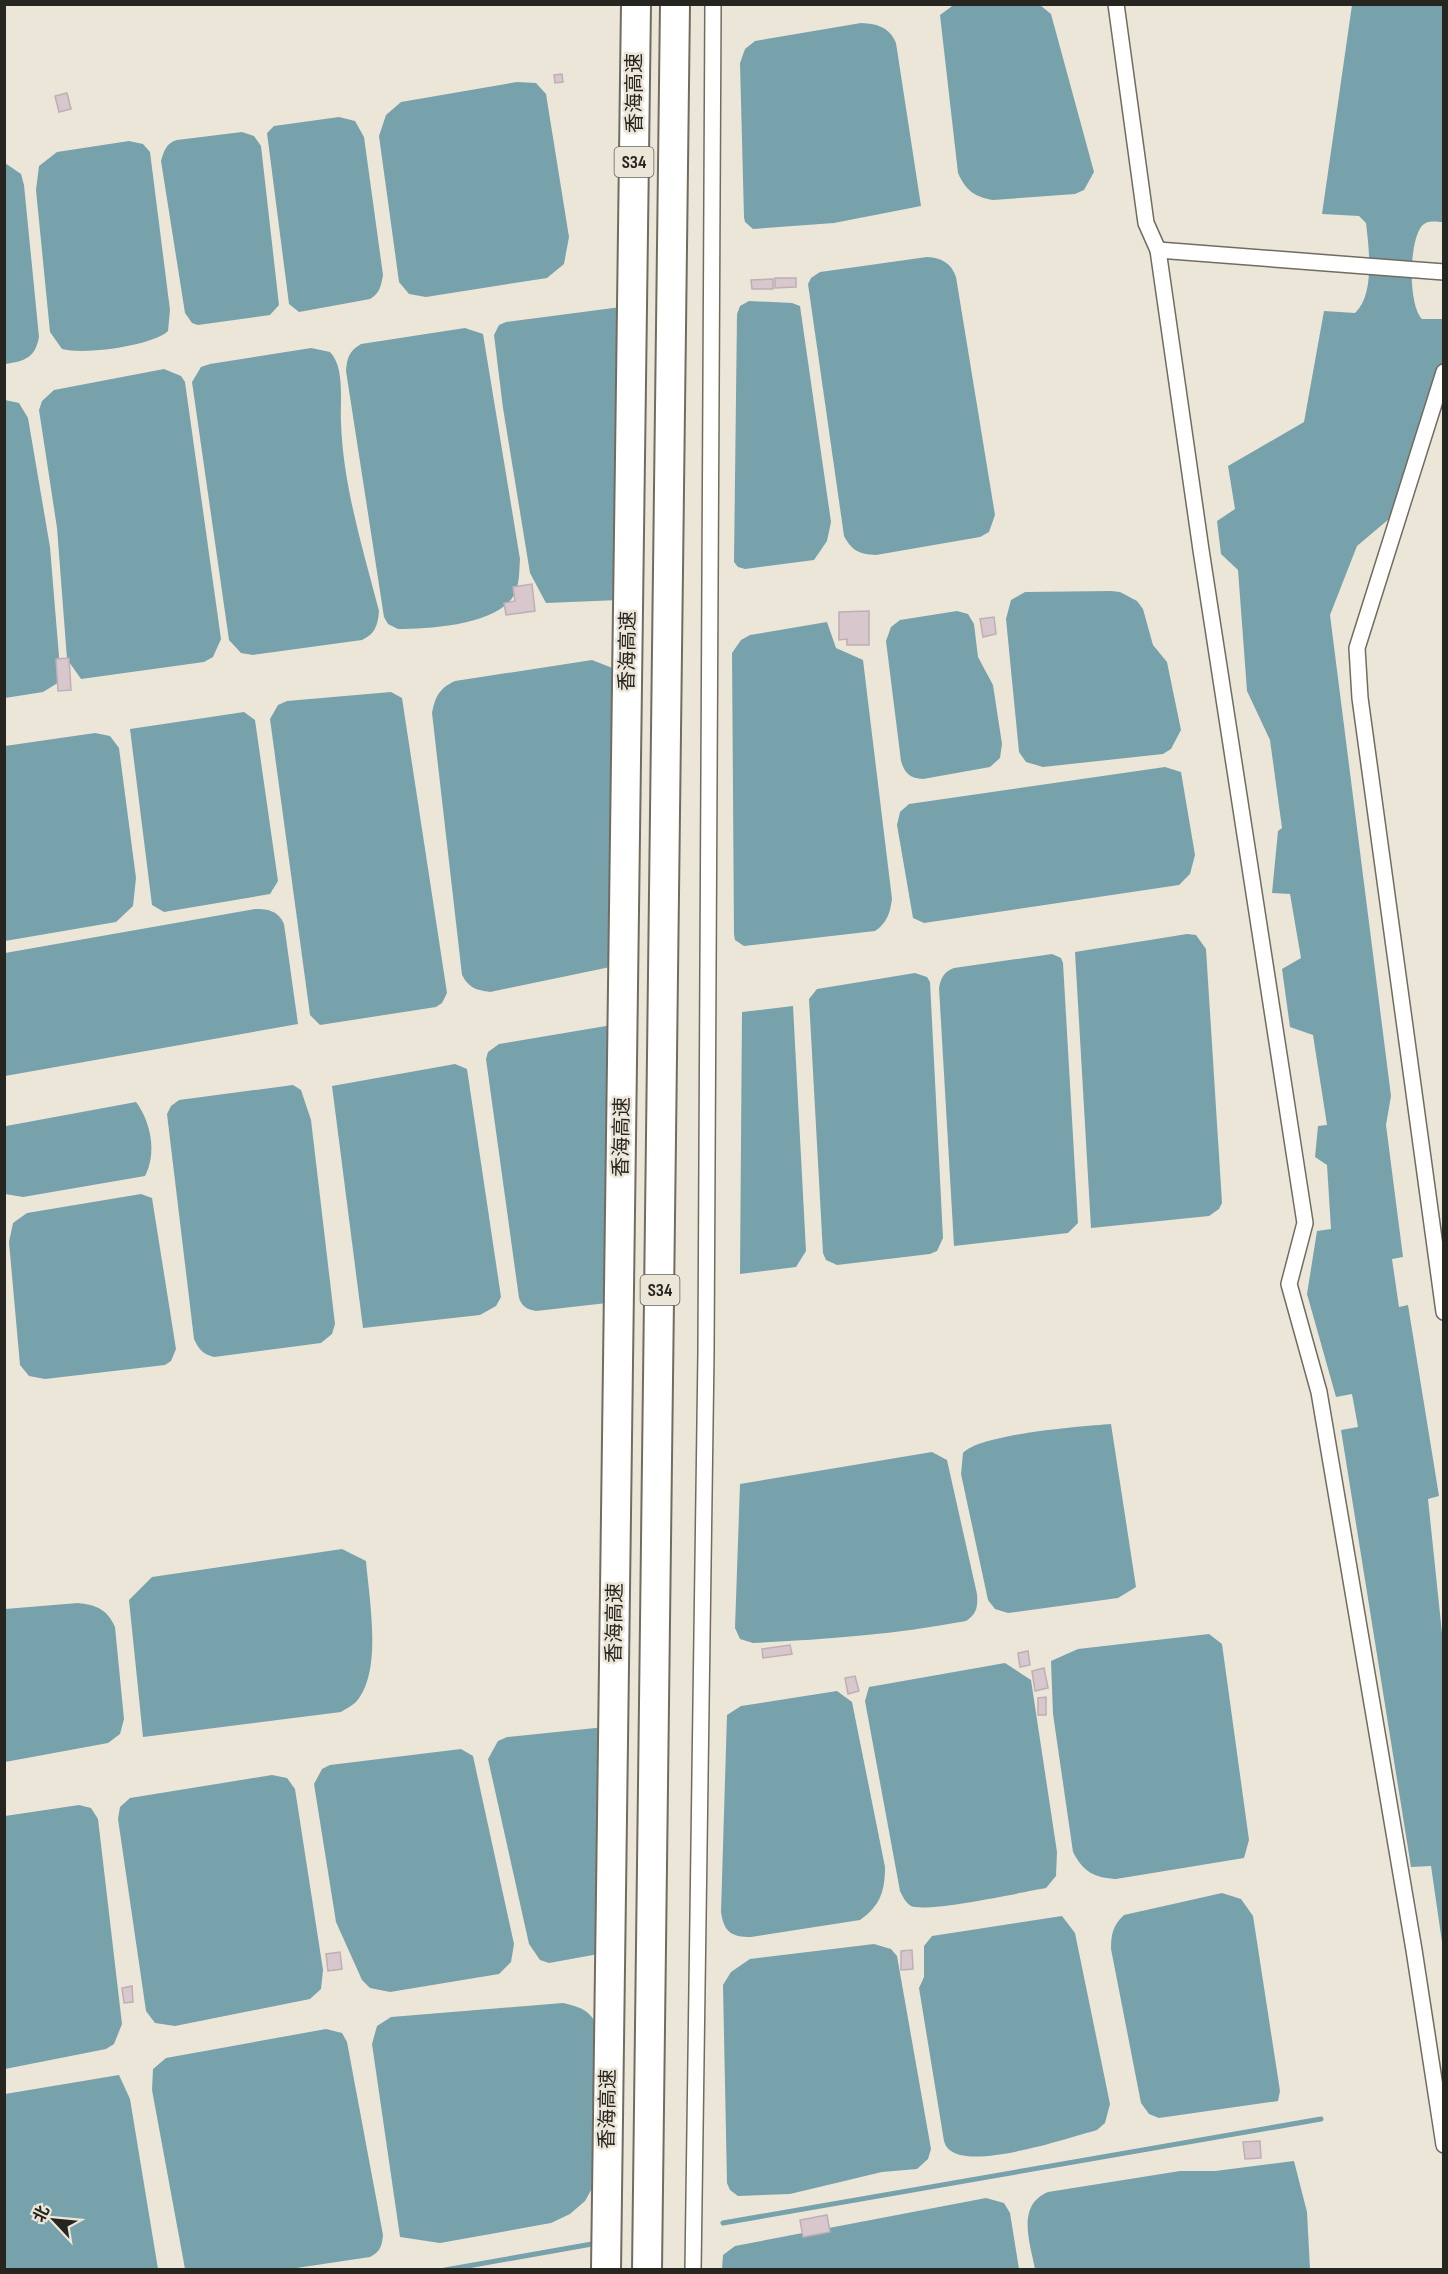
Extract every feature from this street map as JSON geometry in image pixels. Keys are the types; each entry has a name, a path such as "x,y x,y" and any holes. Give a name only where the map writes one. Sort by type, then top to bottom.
{"highway":[{"name":"香海高速","path":"606,2270 636,4"},
{"name":"香海高速","path":"647,2270 675,4"}],"street":[{"path":"693,2270 706,1341 713,4"},
{"path":"1116,4 1146,223 1158,250 1201,550 1305,1223 1289,1284 1319,1392 1414,1950 1443,2145"},
{"path":"1158,250 1443,272"},
{"path":"1443,372 1357,648 1360,698 1443,1311"}],"water":[{"path":"955,4 1040,5 1051,14 1094,172 1084,190 1075,194 993,200 976,195 964,184 958,173 940,15"},
{"path":"1352,5 1443,5 1443,222 1423,224 1417,235 1412,260 1412,288 1417,311 1422,319 1443,319 1443,380 1402,508 1357,546 1330,615 1391,1096 1386,1125 1403,1257 1392,1259 1399,1307 1408,1305 1439,1496 1428,1499 1444,1652 1443,1949 1431,1866 1411,1867 1341,1430 1358,1427 1352,1394 1336,1397 1307,1294 1317,1231 1331,1229 1327,1165 1315,1157 1318,1126 1327,1125 1313,1035 1290,1027 1282,969 1301,958 1290,894 1272,893 1278,831 1282,828 1270,740 1247,691 1238,570 1221,554 1217,521 1235,509 1228,466 1304,422 1324,311 1355,313 1366,295 1369,271 1366,223 1359,216 1322,214"},
{"path":"861,23 882,27 890,33 896,43 921,206 834,223 753,229 745,222 744,217 740,63 745,49 755,41"},
{"path":"517,82 536,83 546,94 569,237 564,264 547,278 426,297 409,294 399,282 379,136 386,115 401,102"},
{"path":"339,117 355,121 364,137 383,275 381,286 370,299 299,312 289,304 267,133 274,126"},
{"path":"242,132 254,136 261,146 279,305 270,315 198,325 192,323 185,313 161,161 164,151 173,141"},
{"path":"129,141 143,144 150,152 170,310 168,331 148,341 117,348 86,351 62,349 50,332 36,190 39,166 57,152"},
{"path":"5,163 21,174 24,185 39,337 32,354 5,364"},
{"path":"927,257 945,262 956,277 995,515 989,532 980,537 876,555 865,554 853,548 844,536 808,284 811,278 820,272"},
{"path":"749,301 792,303 800,306 831,522 827,541 814,560 745,569 738,567 734,562 737,314 740,306"},
{"path":"621,307 619,600 546,603 530,573 503,408 494,335 499,325 506,322"},
{"path":"465,328 483,334 520,559 517,586 514,595 506,605 478,619 444,626 398,629 388,624 384,617 346,371 347,362 351,352 361,344"},
{"path":"311,348 330,352 338,366 346,470 355,517 379,611 378,621 373,632 362,640 253,655 241,653 229,640 192,382 201,367 210,364"},
{"path":"164,369 181,376 185,382 221,639 213,657 204,662 81,679 67,659 57,528 39,410 42,401 54,390"},
{"path":"5,400 19,403 28,418 50,547 61,681 43,692 5,698"},
{"path":"1025,592 1120,592 1137,601 1143,609 1153,645 1167,662 1181,730 1171,749 1163,754 1043,767 1026,762 1019,752 1006,619 1011,600"},
{"path":"957,611 968,614 974,624 978,657 993,685 1002,744 1000,758 990,767 923,779 915,778 906,772 901,761 886,641 891,627 900,620"},
{"path":"827,622 836,648 863,660 892,899 890,909 885,921 875,931 744,946 735,940 734,934 732,653 741,640 750,635"},
{"path":"592,660 615,669 615,966 490,992 477,989 470,986 462,975 432,713 435,702 439,693 455,681"},
{"path":"391,692 402,698 447,993 442,1003 436,1007 320,1025 310,1015 270,719 278,705 287,701"},
{"path":"244,712 255,720 278,881 270,894 164,912 152,905 130,729"},
{"path":"95,733 110,736 119,748 136,878 133,906 116,922 5,941 5,746"},
{"path":"1165,767 1181,772 1195,855 1190,874 1179,885 924,923 913,918 897,825 900,812 909,804"},
{"path":"255,909 272,912 279,916 284,924 298,1024 5,1076 5,953"},
{"path":"1187,934 1196,935 1206,949 1222,1203 1219,1209 1209,1216 1091,1228 1075,952"},
{"path":"1052,954 1061,958 1063,963 1078,1223 1068,1233 954,1246 939,988 941,981 945,973 954,968"},
{"path":"915,973 927,977 930,982 943,1238 937,1251 930,1254 837,1265 826,1260 823,1253 809,999 817,989"},
{"path":"793,1006 806,1251 796,1267 740,1274 742,1012"},
{"path":"618,1024 607,1303 536,1311 523,1306 519,1298 486,1059 488,1052 499,1044"},
{"path":"455,1064 467,1069 501,1297 496,1306 480,1315 363,1328 332,1086"},
{"path":"293,1085 301,1090 311,1120 335,1324 332,1334 321,1343 214,1357 202,1351 194,1339 167,1114 171,1106 179,1100"},
{"path":"136,1102 149,1128 151,1138 151,1158 145,1176 23,1197 5,1194 6,1126"},
{"path":"141,1194 152,1198 176,1349 171,1361 165,1365 45,1379 29,1376 20,1365 9,1242 13,1223 27,1213"},
{"path":"1111,1424 1136,1587 1118,1598 1008,1613 995,1609 988,1600 961,1474 963,1453 973,1446 1009,1436"},
{"path":"932,1452 947,1460 977,1594 976,1609 970,1618 966,1621 939,1626 860,1636 753,1643 740,1639 735,1628 740,1484"},
{"path":"342,1549 366,1561 370,1595 372,1654 364,1689 356,1702 341,1712 143,1737 129,1600 152,1577"},
{"path":"78,1603 90,1605 105,1612 115,1627 124,1719 120,1734 108,1743 5,1762 5,1609"},
{"path":"1209,1634 1222,1644 1249,1840 1244,1858 1116,1879 1090,1873 1081,1865 1073,1852 1053,1714 1051,1661 1078,1649"},
{"path":"1005,1663 1031,1680 1057,1852 1056,1876 1046,1888 936,1907 911,1906 900,1891 865,1701 869,1687"},
{"path":"837,1691 852,1702 885,1867 880,1897 867,1915 860,1920 751,1937 738,1936 727,1929 721,1912 727,1715 741,1706"},
{"path":"605,1727 604,1953 549,1963 540,1960 529,1944 488,1759 498,1741 507,1737"},
{"path":"461,1749 473,1756 514,1944 511,1962 499,1974 390,1992 370,1988 362,1980 336,1922 314,1784 322,1769 330,1765"},
{"path":"272,1775 287,1778 295,1789 323,1970 321,1989 310,1999 175,2026 155,2023 146,2011 118,1819 120,1807 130,1798"},
{"path":"79,1805 91,1808 98,1819 122,2024 114,2044 106,2049 5,2069 5,1816"},
{"path":"1222,1893 1241,1899 1253,1916 1280,2091 1278,2101 1159,2118 1149,2114 1141,2103 1111,1949 1113,1930 1124,1915"},
{"path":"1062,1916 1075,1933 1110,2104 1105,2123 1097,2130 1045,2145 1001,2154 963,2156 951,2151 944,2140 919,1988 924,1977 924,1946 932,1936"},
{"path":"874,1944 891,1949 897,1956 931,2149 928,2159 917,2169 882,2172 790,2194 738,2196 730,2190 727,2183 723,1985 731,1972 750,1959"},
{"path":"563,2003 584,2010 597,2026 594,2185 585,2201 570,2214 551,2223 440,2243 400,2237 372,2044 377,2026 391,2017"},
{"path":"326,2029 342,2033 347,2042 383,2235 380,2248 370,2257 283,2270 185,2269 152,2090 153,2069 166,2058"},
{"path":"119,2075 130,2099 158,2269 5,2269 5,2094"},
{"path":"1294,2161 1307,2212 1310,2269 1035,2269 1028,2237 1029,2215 1038,2198 1048,2192 1180,2171 1215,2171"},
{"path":"986,2198 1004,2203 1010,2213 1019,2269 722,2270 723,2255 735,2246"}],"building":[{"path":"562,74 563,82 555,83 554,75"},
{"path":"67,93 71,109 59,112 55,96"},
{"path":"775,278 796,278 796,287 775,288"},
{"path":"773,279 773,289 752,289 751,280"},
{"path":"532,584 535,611 506,615 504,603 515,601 513,587"},
{"path":"869,611 869,645 847,645 847,639 839,640 839,612"},
{"path":"994,617 996,634 983,637 980,619"},
{"path":"69,658 71,690 58,691 56,659"},
{"path":"790,1645 792,1654 763,1658 762,1649"},
{"path":"1028,1651 1030,1665 1020,1667 1018,1653"},
{"path":"1044,1668 1048,1688 1035,1691 1032,1671"},
{"path":"855,1676 859,1691 848,1694 845,1678"},
{"path":"1046,1697 1046,1715 1038,1715 1038,1698"},
{"path":"912,1950 913,1969 901,1970 901,1951"},
{"path":"340,1952 342,1969 328,1971 326,1954"},
{"path":"132,1986 133,2002 124,2003 122,1988"},
{"path":"1260,2141 1261,2158 1245,2159 1243,2142"},
{"path":"827,2215 830,2232 803,2237 800,2220"}],"waterway":[{"path":"723,2223 1321,2119"},
{"path":"445,2270 592,2244"}]}
